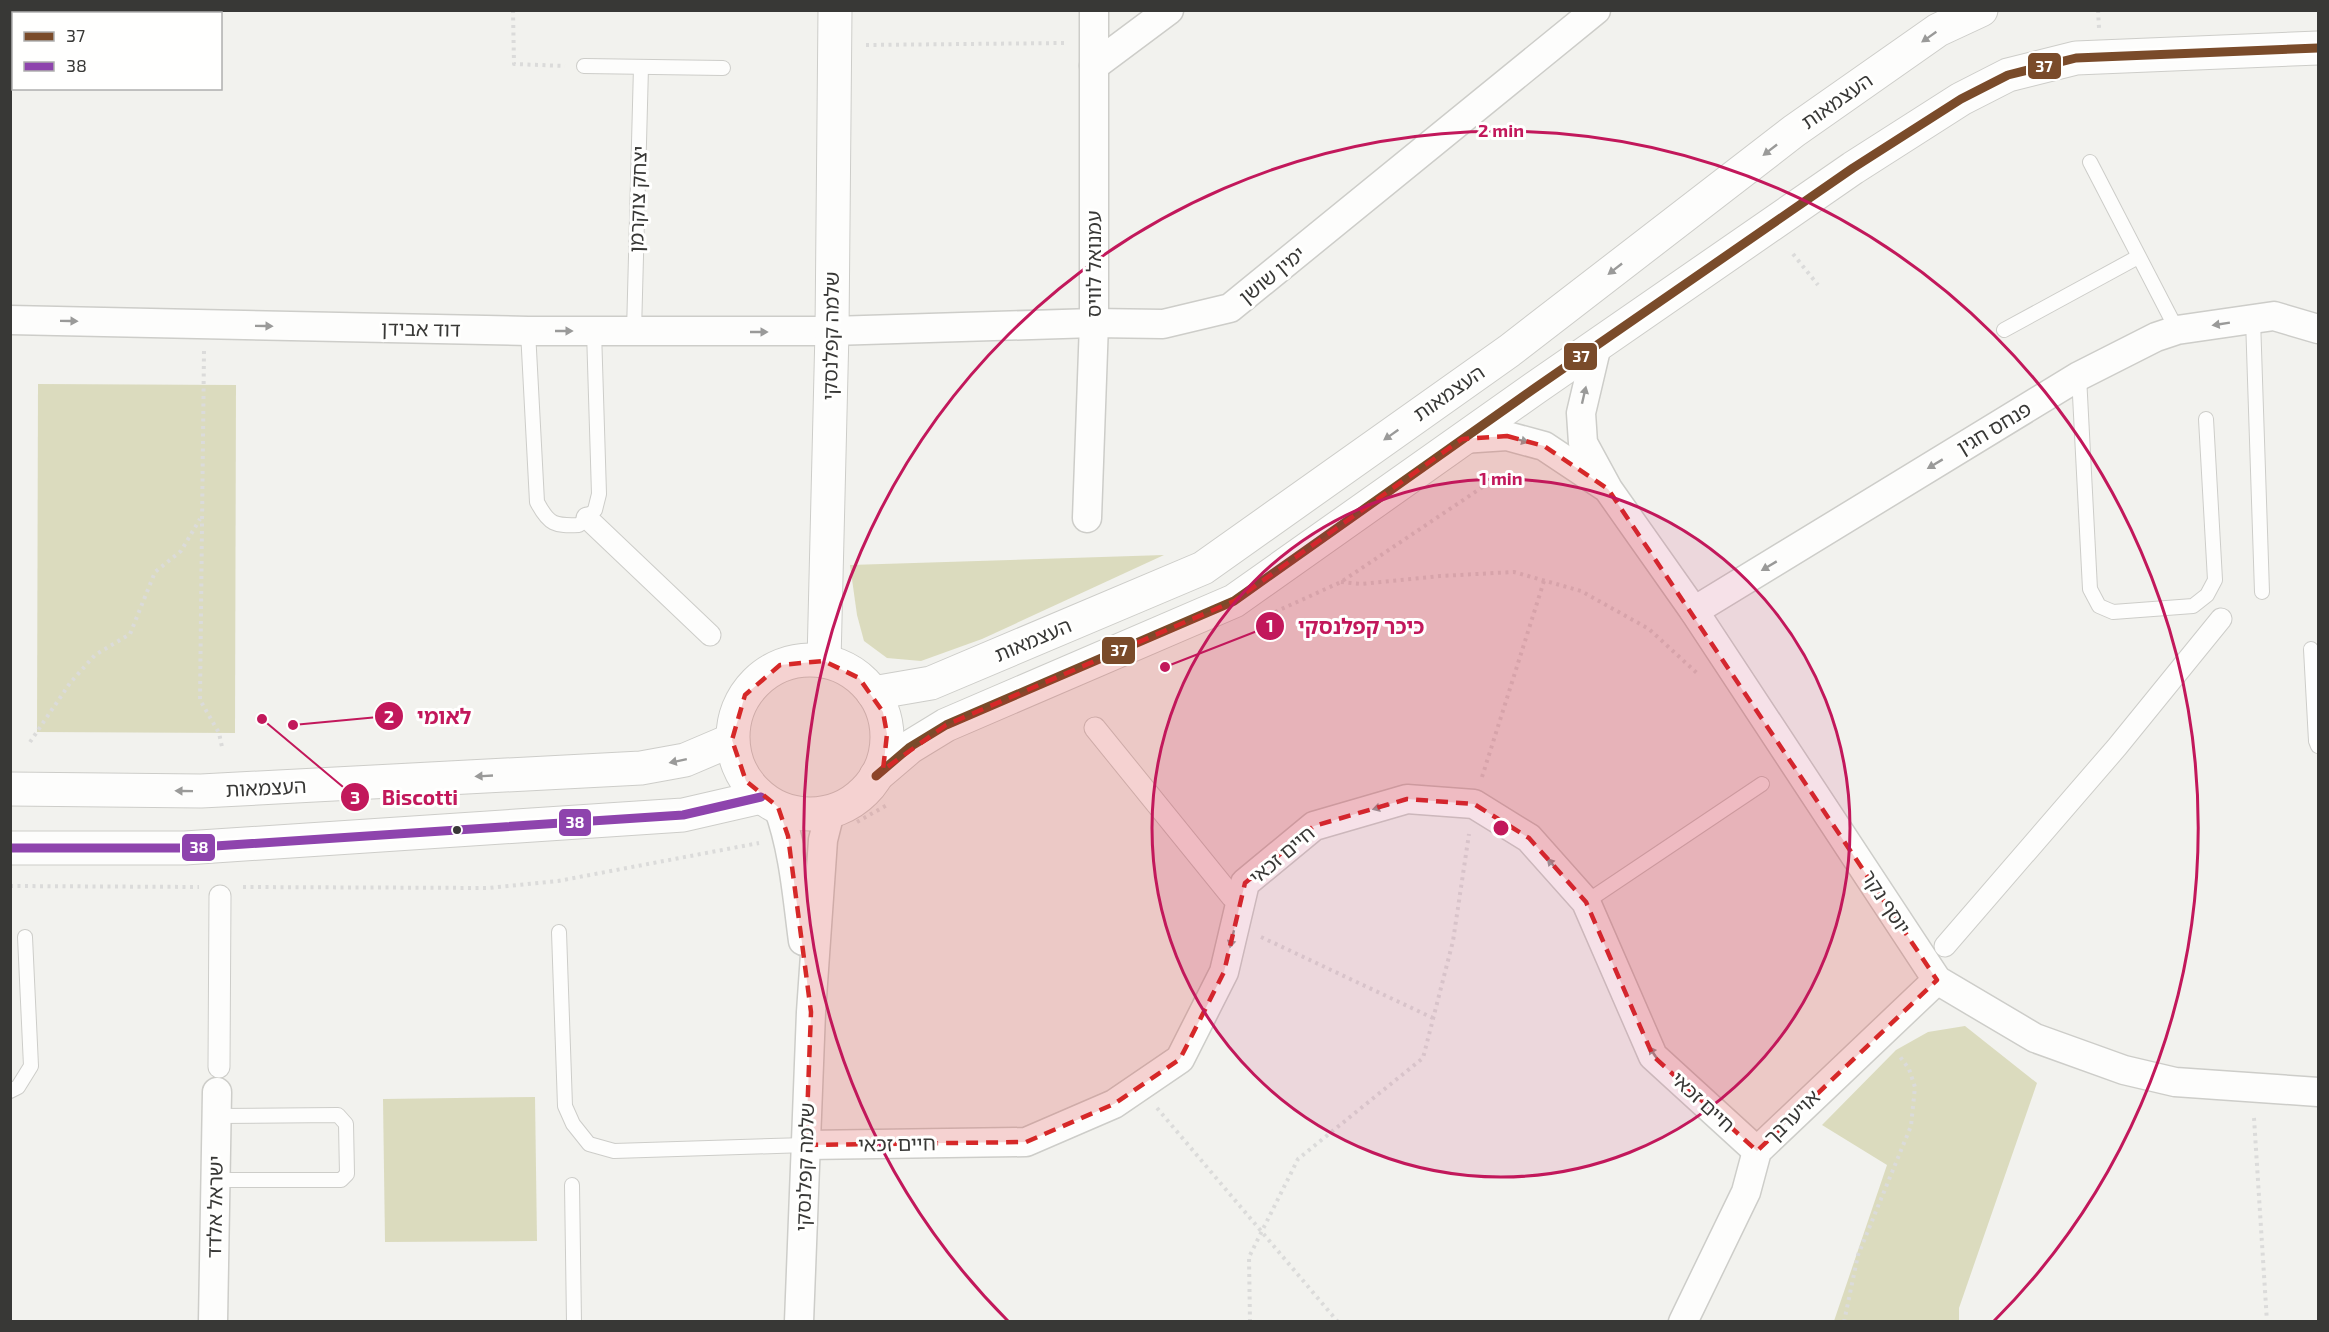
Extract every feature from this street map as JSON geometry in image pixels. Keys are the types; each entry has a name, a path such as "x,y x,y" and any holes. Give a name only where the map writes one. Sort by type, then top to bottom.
{"main road":[{"name":"שלמה קפלנסקי","path":"824,661 832,331 836,10"},
{"name":"העצמאות","path":"873,693 931,683 1203,568 1509,351 1794,131 1938,30 1981,10"},
{"path":"876,776 885,756 887,734 883,712 873,693 860,678 843,667 824,661 802,660 780,665 761,677 745,694 735,717 732,740 736,762 746,781 770,802 797,813 830,812 861,794 876,776 910,747 946,725 1234,601 1853,168 1961,99 2008,75 2076,58 2319,48"},
{"name":"העצמאות","path":"10,789 201,791 641,768 685,760 732,740"},
{"path":"10,848 185,848 682,815 770,802"}],"street":[{"name":"עמנואל לוויס","path":"1087,518 1094,323 1094,10"},
{"path":"1094,54 1168,10"},
{"name":"ימין שושן","path":"832,331 1094,323 1163,324 1230,308 1596,10"},
{"name":"פנחס חגין","path":"1694,611 2079,376 2156,337 2176,330 2274,316 2319,329"},
{"name":"דוד אבידן","path":"10,320 528,331 832,331"},
{"name":"יוסף נקר","path":"1597,345 1581,413 1583,443 1608,489 1694,611 1936,980 2035,1038 2124,1070 2175,1082 2319,1092"},
{"name":"יוסף נקר","path":"1462,440 1508,436 1544,446 1608,489"},
{"path":"587,518 710,635"},
{"path":"1945,946 2116,747 2221,619"},
{"path":"1095,728 1232,897"},
{"name":"חיים זכאי","path":"806,1145 1026,1142 1114,1104 1180,1059 1224,972 1245,883 1314,826 1407,799 1474,804 1528,838 1586,902 1653,1056 1757,1151"},
{"name":"שלמה קפלנסקי","path":"770,802 785,827 795,873 811,1012"},
{"name":"שלמה קפלנסקי","path":"799,1322 811,1012 823,840 830,812"},
{"name":"ישראל אלדד","path":"213,1322 220,896"},
{"name":"אויערבך","path":"1683,1322 1746,1192 1757,1151 1936,980"}],"lane":[{"path":"584,66 723,68"},
{"name":"יצחק צוקרמן","path":"634,332 641,67"},
{"path":"2090,162 2176,330"},
{"path":"2004,330 2138,256"},
{"path":"2253,319 2262,592"},
{"path":"528,331 537,502 544,516 558,526 579,525 595,510 599,494 594,331"},
{"path":"2079,376 2090,589 2099,606 2113,612 2193,606 2207,595 2215,580 2206,419"},
{"path":"2311,648 2316,741 2319,746"},
{"path":"1586,902 1762,784"},
{"path":"559,932 565,1106 573,1124 589,1144 614,1151 806,1145"},
{"path":"10,1091 18,1087 31,1066 25,937"},
{"path":"216,1180 341,1180 347,1174 346,1124 338,1115 217,1092"},
{"path":"572,1185 574,1322"}],"path":[{"path":"513,10 514,64 584,66"},
{"path":"835,45 1094,54"},
{"path":"1792,254 1818,285"},
{"path":"205,324 200,700 219,733 222,747"},
{"path":"1500,476 1341,582 1361,584 1514,572 1544,580 1581,591 1649,629 1707,682"},
{"path":"30,742 70,683 95,655 130,634 155,572 181,551 202,517"},
{"path":"1250,1322 1249,1257 1298,1159 1423,1058 1453,941 1474,804 1544,580"},
{"path":"1236,925 1433,1018"},
{"path":"1844,1322 1858,1255 1911,1126 1915,1088 1909,1070 1896,1050"},
{"path":"1152,1102 1338,1322"},
{"path":"2254,1118 2267,1322"}],"highlighted area":[{"path":"1507,436 1544,446 1608,489 1937,980 1757,1151 1653,1056 1586,902 1529,838 1474,804 1407,799 1314,826 1245,883 1224,972 1180,1059 1114,1104 1026,1142 806,1145 811,1012 788,836 778,807 746,781 732,740 745,695 780,665 824,661 859,678 883,712 887,734 883,770 946,725 1234,601 1462,439"}],"green space":[{"path":"38,384 236,385 235,733 37,732"},
{"path":"1164,555 982,639 921,661 887,658 864,641 857,615 850,565"},
{"path":"1965,1026 2037,1083 1959,1308 1959,1321 1834,1321 1887,1165 1822,1125 1896,1050 1928,1032"},
{"path":"535,1097 537,1241 385,1242 383,1099"}],"transit line":[{"name":"37","path":"876,776 910,747 946,725 1234,601 1535,388 1853,168 1961,99 2008,75 2076,58 2318,48"},
{"name":"38","path":"10,848 185,848 683,815 761,797"}],"place":[{"name":"כיכר קפלנסקי","path":"1165,667"},
{"name":"Biscotti","path":"262,719"},
{"name":"לאומי","path":"293,725"}]}
